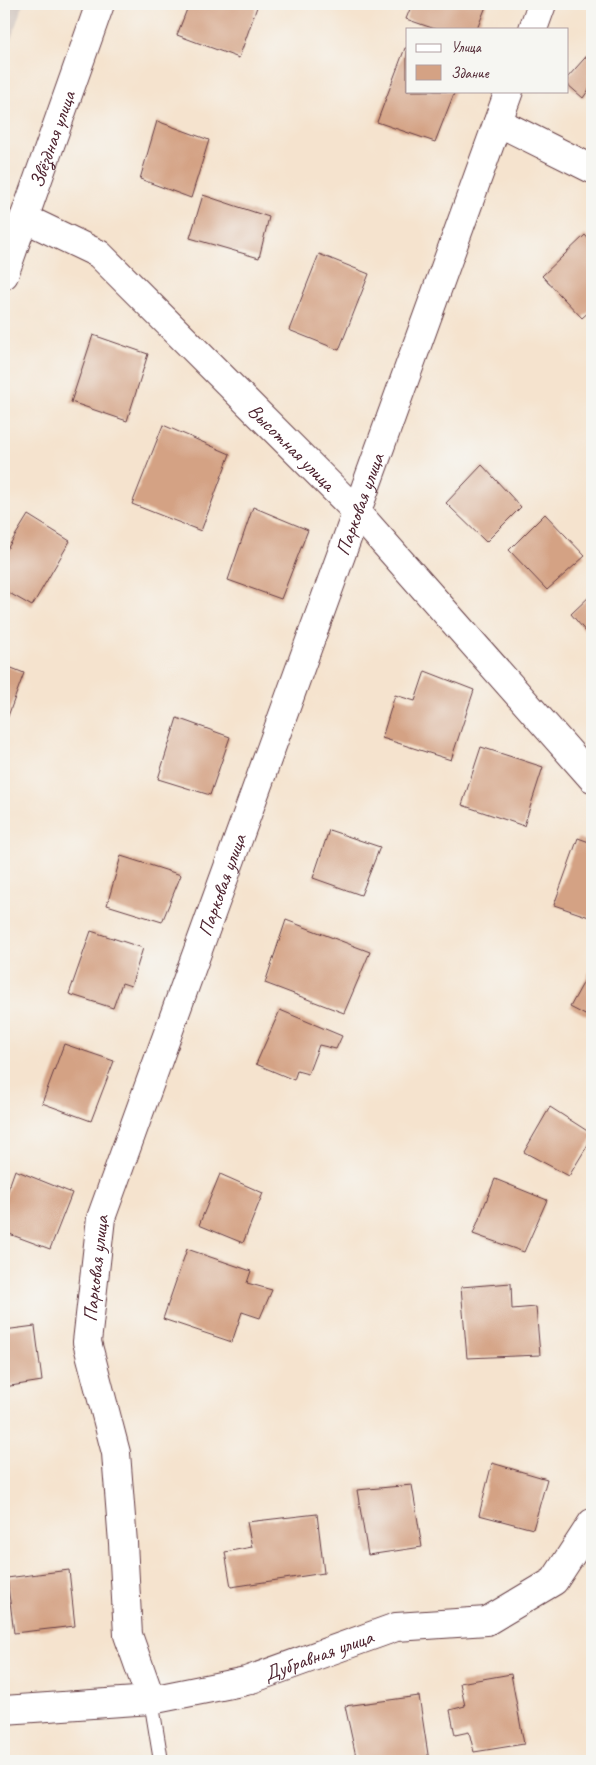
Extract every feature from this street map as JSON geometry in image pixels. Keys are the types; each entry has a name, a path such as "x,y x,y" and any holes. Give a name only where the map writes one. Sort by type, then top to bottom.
{"street":[{"name":"Звёздная улица","path":"4,275 100,4"},
{"path":"533,28 542,4"},
{"name":"Парковая улица","path":"151,1700 128,1635 116,1453 86,1342 101,1218 509,92"},
{"path":"498,122 592,169"},
{"name":"Высотная улица","path":"24,218 99,254 356,512 592,778"},
{"name":"Дубравная улица","path":"4,1710 151,1700 246,1681 396,1627 487,1621 554,1581 592,1523"}],"lane":[{"path":"151,1700 161,1761"}],"shaded area":[{"path":"4,4 23,4 4,59"}],"building":[{"path":"189,4 258,4 239,58 177,35"},
{"path":"412,4 487,4 477,28 432,28 406,19"},
{"path":"405,48 406,92 455,92 435,142 377,122"},
{"path":"592,50 592,85 583,98 568,85 568,77"},
{"path":"157,121 209,140 191,198 140,179"},
{"path":"203,195 269,217 259,258 190,238"},
{"path":"585,235 592,243 592,309 582,318 542,276"},
{"path":"319,254 369,274 339,350 289,330"},
{"path":"93,335 148,354 127,421 71,402"},
{"path":"163,425 230,454 201,531 132,504"},
{"path":"482,465 521,507 486,542 446,503"},
{"path":"253,507 308,530 281,599 228,580"},
{"path":"545,514 585,556 547,590 509,550"},
{"path":"28,515 70,541 32,606 4,590 4,554"},
{"path":"592,594 592,639 571,614"},
{"path":"4,665 24,673 4,727"},
{"path":"425,671 474,690 451,760 382,738 395,695 415,701"},
{"path":"177,718 230,737 210,795 158,779"},
{"path":"481,747 543,767 524,826 462,805"},
{"path":"329,830 380,847 361,895 313,878"},
{"path":"578,838 592,843 592,918 554,905"},
{"path":"121,856 181,875 162,922 107,905"},
{"path":"286,920 370,952 344,1013 265,983"},
{"path":"91,931 143,948 131,986 122,983 113,1008 69,994"},
{"path":"592,967 592,1015 591,1018 570,1007"},
{"path":"280,1010 342,1036 336,1049 319,1045 308,1074 297,1071 294,1080 256,1064"},
{"path":"64,1044 114,1061 91,1121 42,1103"},
{"path":"550,1107 592,1134 592,1138 569,1176 524,1152"},
{"path":"15,1170 72,1193 50,1249 4,1232 4,1201"},
{"path":"220,1174 263,1193 243,1243 199,1225"},
{"path":"495,1179 547,1200 524,1252 473,1234"},
{"path":"187,1249 251,1271 247,1283 272,1290 260,1318 242,1312 232,1342 163,1319"},
{"path":"511,1283 512,1309 536,1307 540,1355 467,1358 461,1287"},
{"path":"35,1326 42,1381 4,1387 4,1330"},
{"path":"492,1463 547,1479 533,1529 479,1515"},
{"path":"412,1485 422,1547 368,1555 357,1490"},
{"path":"317,1514 324,1573 231,1587 225,1552 252,1547 247,1522"},
{"path":"69,1570 75,1626 14,1633 7,1578"},
{"path":"511,1674 524,1744 474,1752 469,1732 455,1735 450,1710 465,1706 460,1683"},
{"path":"419,1696 429,1761 357,1761 345,1706"}]}
